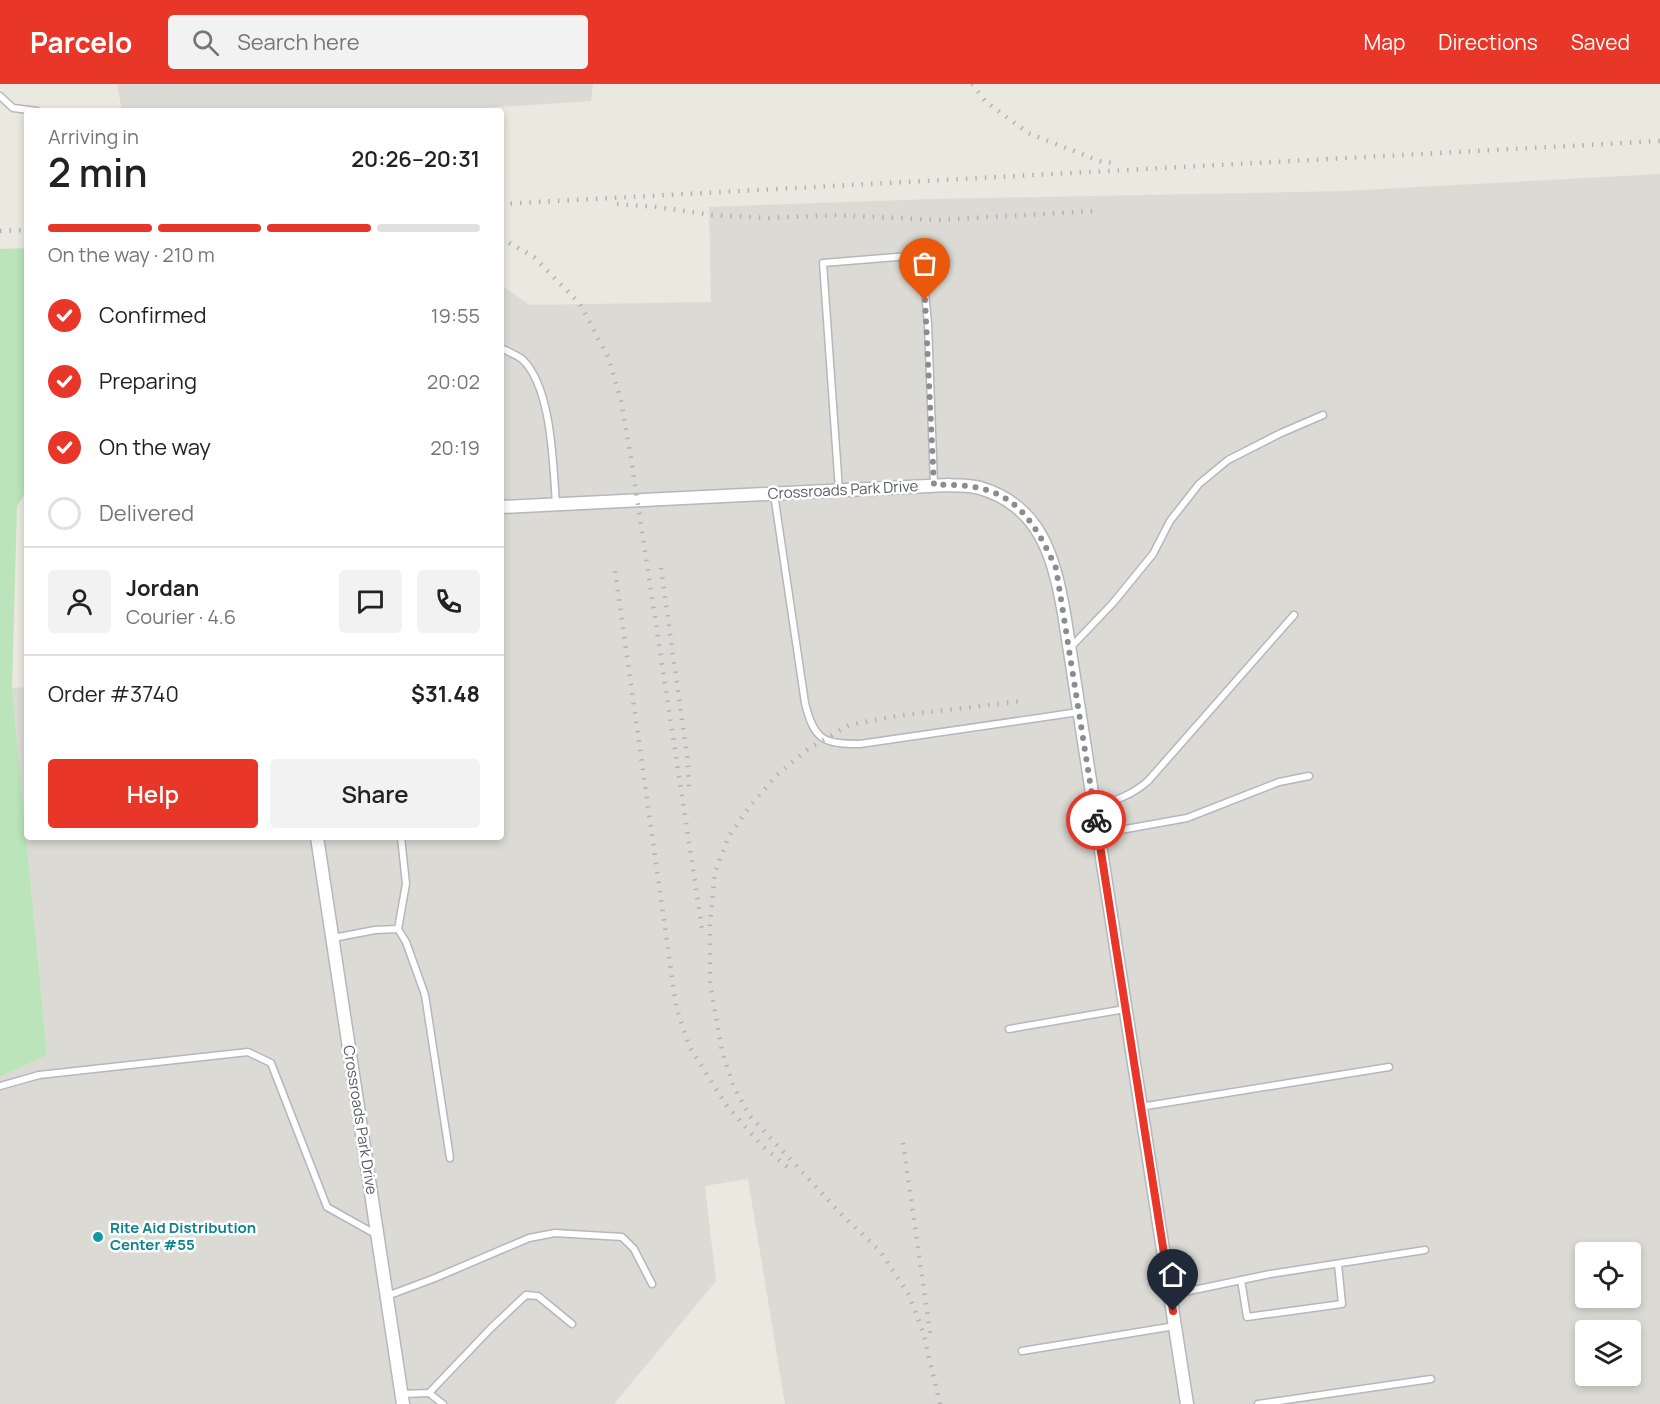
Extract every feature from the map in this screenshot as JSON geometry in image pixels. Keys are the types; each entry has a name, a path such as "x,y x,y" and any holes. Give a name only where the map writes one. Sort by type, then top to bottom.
{"street":[{"name":"Crossroads Park Drive","path":"504,507 934,485 979,488 1006,498 1026,515 1041,536 1056,568 1187,1404"},
{"name":"Crossroads Park Drive","path":"316,840 402,1399"}],"lane":[{"path":"0,96 13,108 24,109"},
{"path":"839,490 823,263 921,255 927,322 934,485"},
{"path":"504,350 522,359 537,381 552,444 556,504"},
{"path":"1069,648 1113,603 1153,554 1170,520 1199,484 1228,460 1323,415"},
{"path":"774,494 805,703 809,719 817,735 823,740 838,744 860,744 1079,712"},
{"path":"1094,807 1136,792 1148,781 1294,615"},
{"path":"1098,834 1187,818 1279,782 1309,776"},
{"path":"401,840 406,884 398,929 406,942 425,995 450,1158"},
{"path":"332,938 375,930 398,929"},
{"path":"1009,1029 1125,1009"},
{"path":"0,1086 39,1075 248,1052 271,1063 327,1207 378,1235"},
{"path":"1140,1107 1389,1067"},
{"path":"387,1296 529,1238 555,1233 622,1237 634,1249 652,1284"},
{"path":"1170,1295 1241,1280 1425,1250"},
{"path":"1241,1280 1247,1317 1342,1304 1338,1264"},
{"path":"402,1399 429,1393 526,1295 538,1296 572,1324"},
{"path":"1022,1351 1175,1326"},
{"path":"1258,1404 1431,1379"},
{"path":"429,1393 443,1404"}],"shaded area":[{"path":"117,84 593,84 591,101 484,108 121,108"},
{"path":"1660,174 1660,1404 785,1404 748,1179 705,1186 716,1281 614,1404 0,1404 0,1077 47,1055 26,840 504,840 504,287 530,305 711,302 709,207 933,199 1344,191"},
{"path":"24,687 24,814 12,688"}],"green space":[{"path":"24,248 24,495 17,506 12,688 24,814 24,840 26,840 47,1055 0,1077 0,249"}],"railway":[{"path":"972,84 985,101 1028,133 1102,162 1116,163"},
{"path":"504,204 1660,141"},
{"path":"617,204 712,215 769,218 834,215 938,220 1094,211"},
{"path":"0,231 24,230"},
{"path":"504,240 534,257 580,304 609,359 621,401 630,452 703,935"},
{"path":"661,568 688,763 689,790"},
{"path":"615,571 676,1006 689,1046 726,1105 762,1146 792,1171"},
{"path":"940,1404 923,1332 909,1295 880,1251 844,1217 749,1115 733,1085 722,1051 710,983 710,925 715,872 729,836 750,806 777,775 808,749 849,725 896,716 1023,701"},
{"path":"903,1143 931,1339"}],"way so far":[{"path":"925,300 930,365 934,485 979,488 1006,498 1026,515 1041,536 1056,568 1096,820"}],"place":[{"name":"Rite Aid Distribution Center #55","path":"98,1237"}],"route":[{"path":"1096,820 1173,1311"}]}
